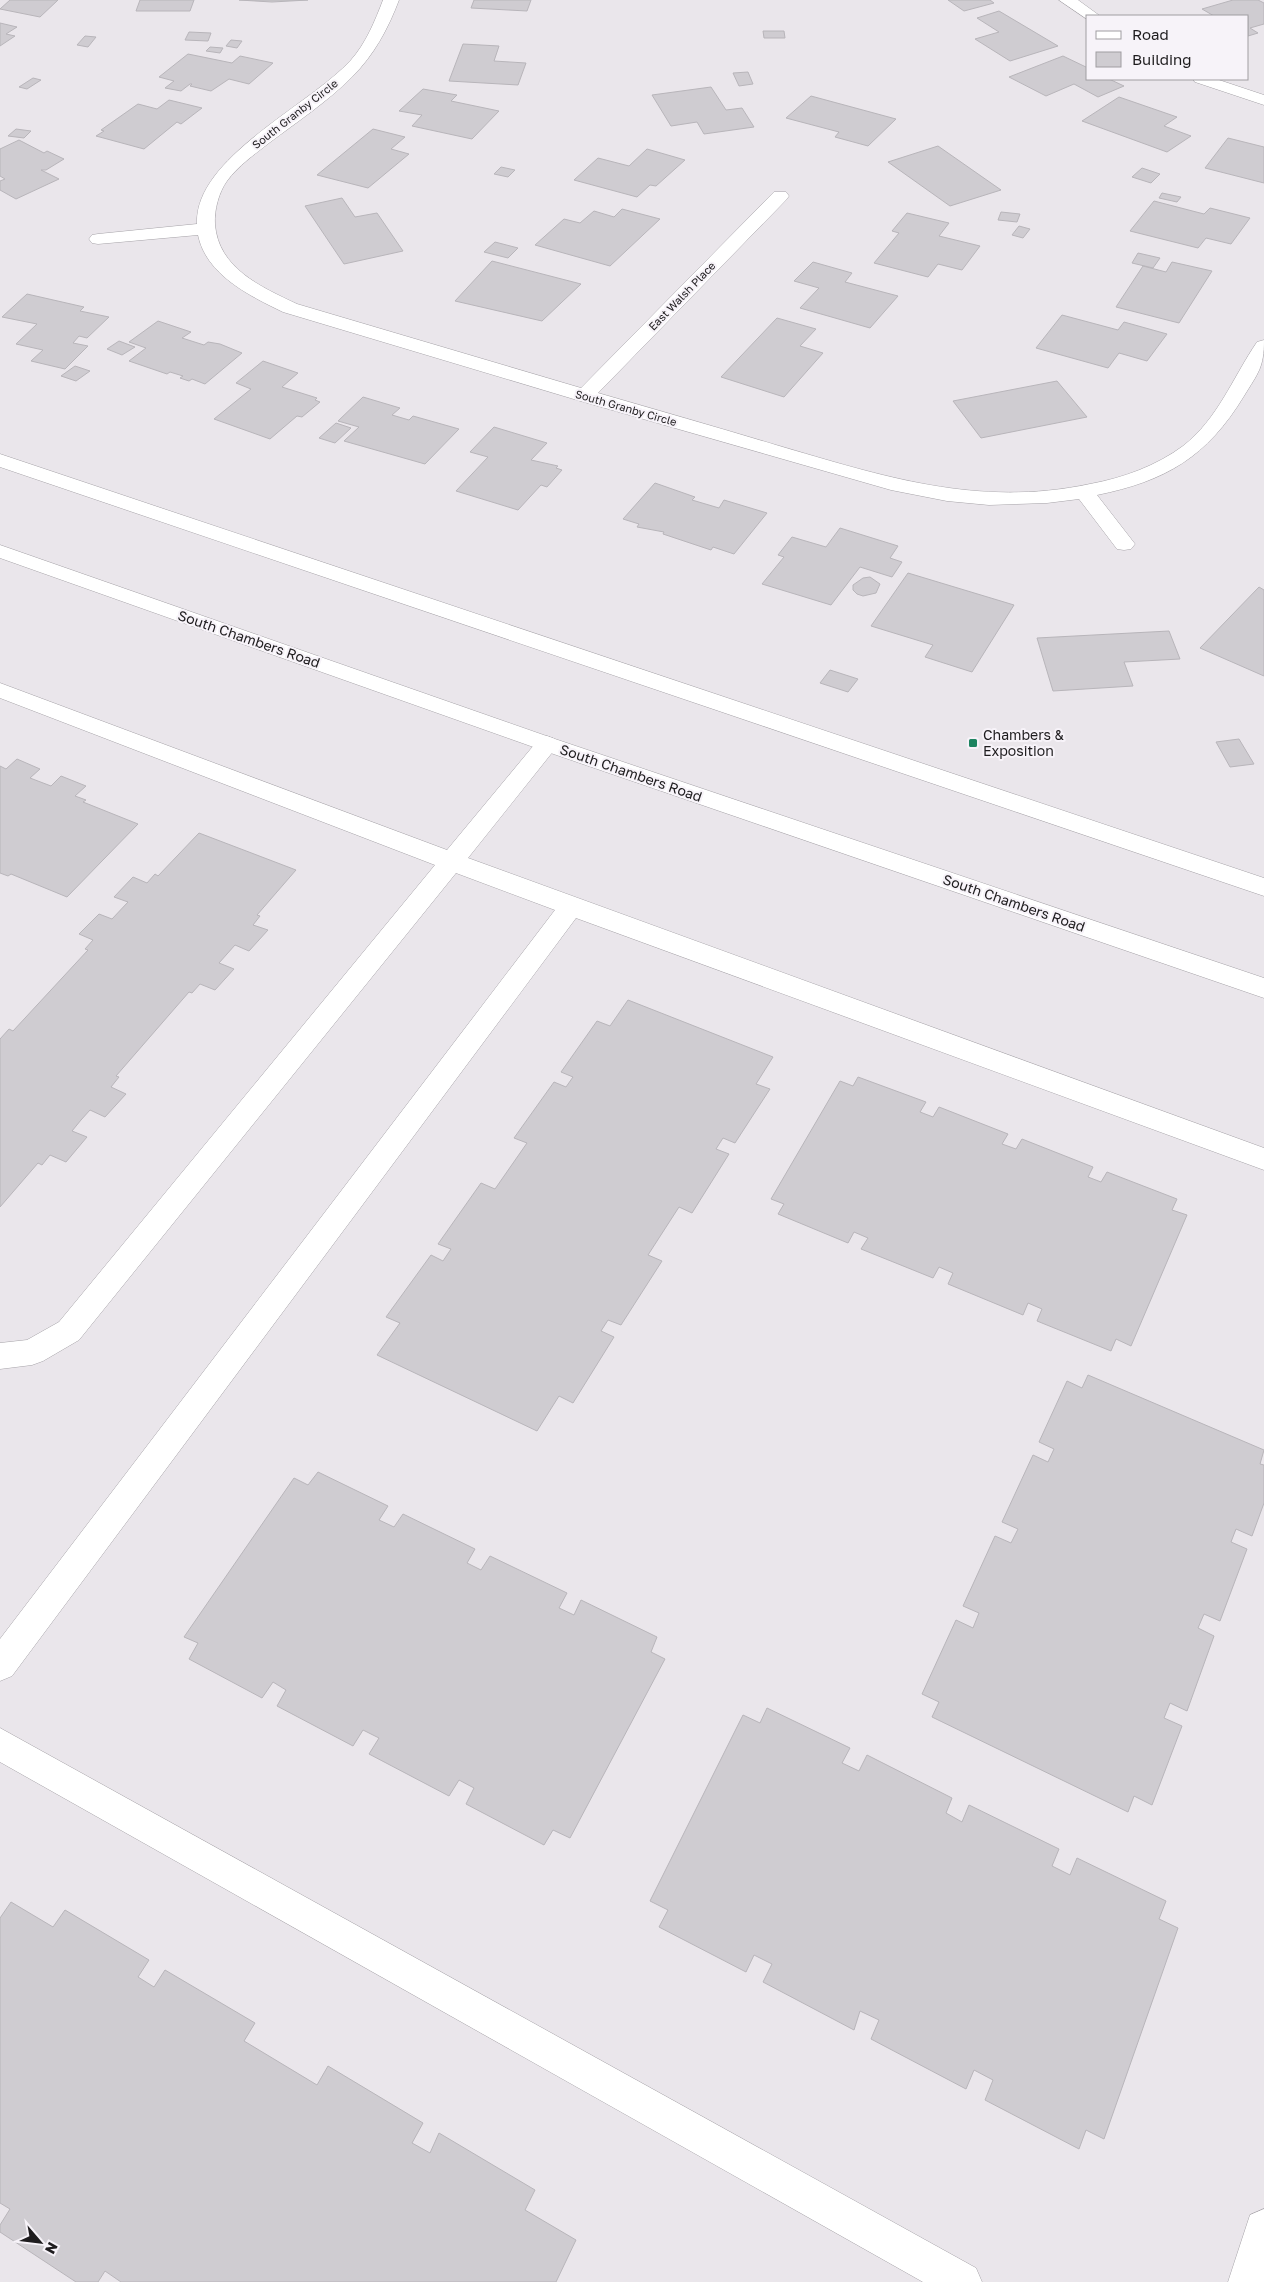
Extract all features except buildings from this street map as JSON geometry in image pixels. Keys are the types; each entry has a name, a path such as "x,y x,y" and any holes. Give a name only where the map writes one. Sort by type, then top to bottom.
{"street":[{"name":"South Granby Circle","path":"391,0 382,28 357,62 333,86 239,159 219,181 207,204 205,229 211,247 227,270 254,291 290,308 877,482 931,494 988,499 1031,498 1084,492 1110,486 1155,470 1183,454 1211,430 1264,346"},
{"path":"1068,0 1090,15"},
{"path":"1204,80 1264,100"},
{"name":"East Walsh Place","path":"584,396 780,196"},
{"path":"98,239 205,229"},
{"path":"0,460 1264,887"},
{"path":"1084,492 1124,544"},
{"name":"South Chambers Road","path":"0,551 547,744 1264,988"},
{"path":"0,690 571,907 1264,1159"},
{"path":"0,1356 32,1352 69,1330 547,744"},
{"path":"0,1665 571,907"},
{"path":"0,1744 962,2282"},
{"path":"1248,2282 1264,2229"}],"place":[{"name":"Chambers & Exposition","path":"973,743"}]}
